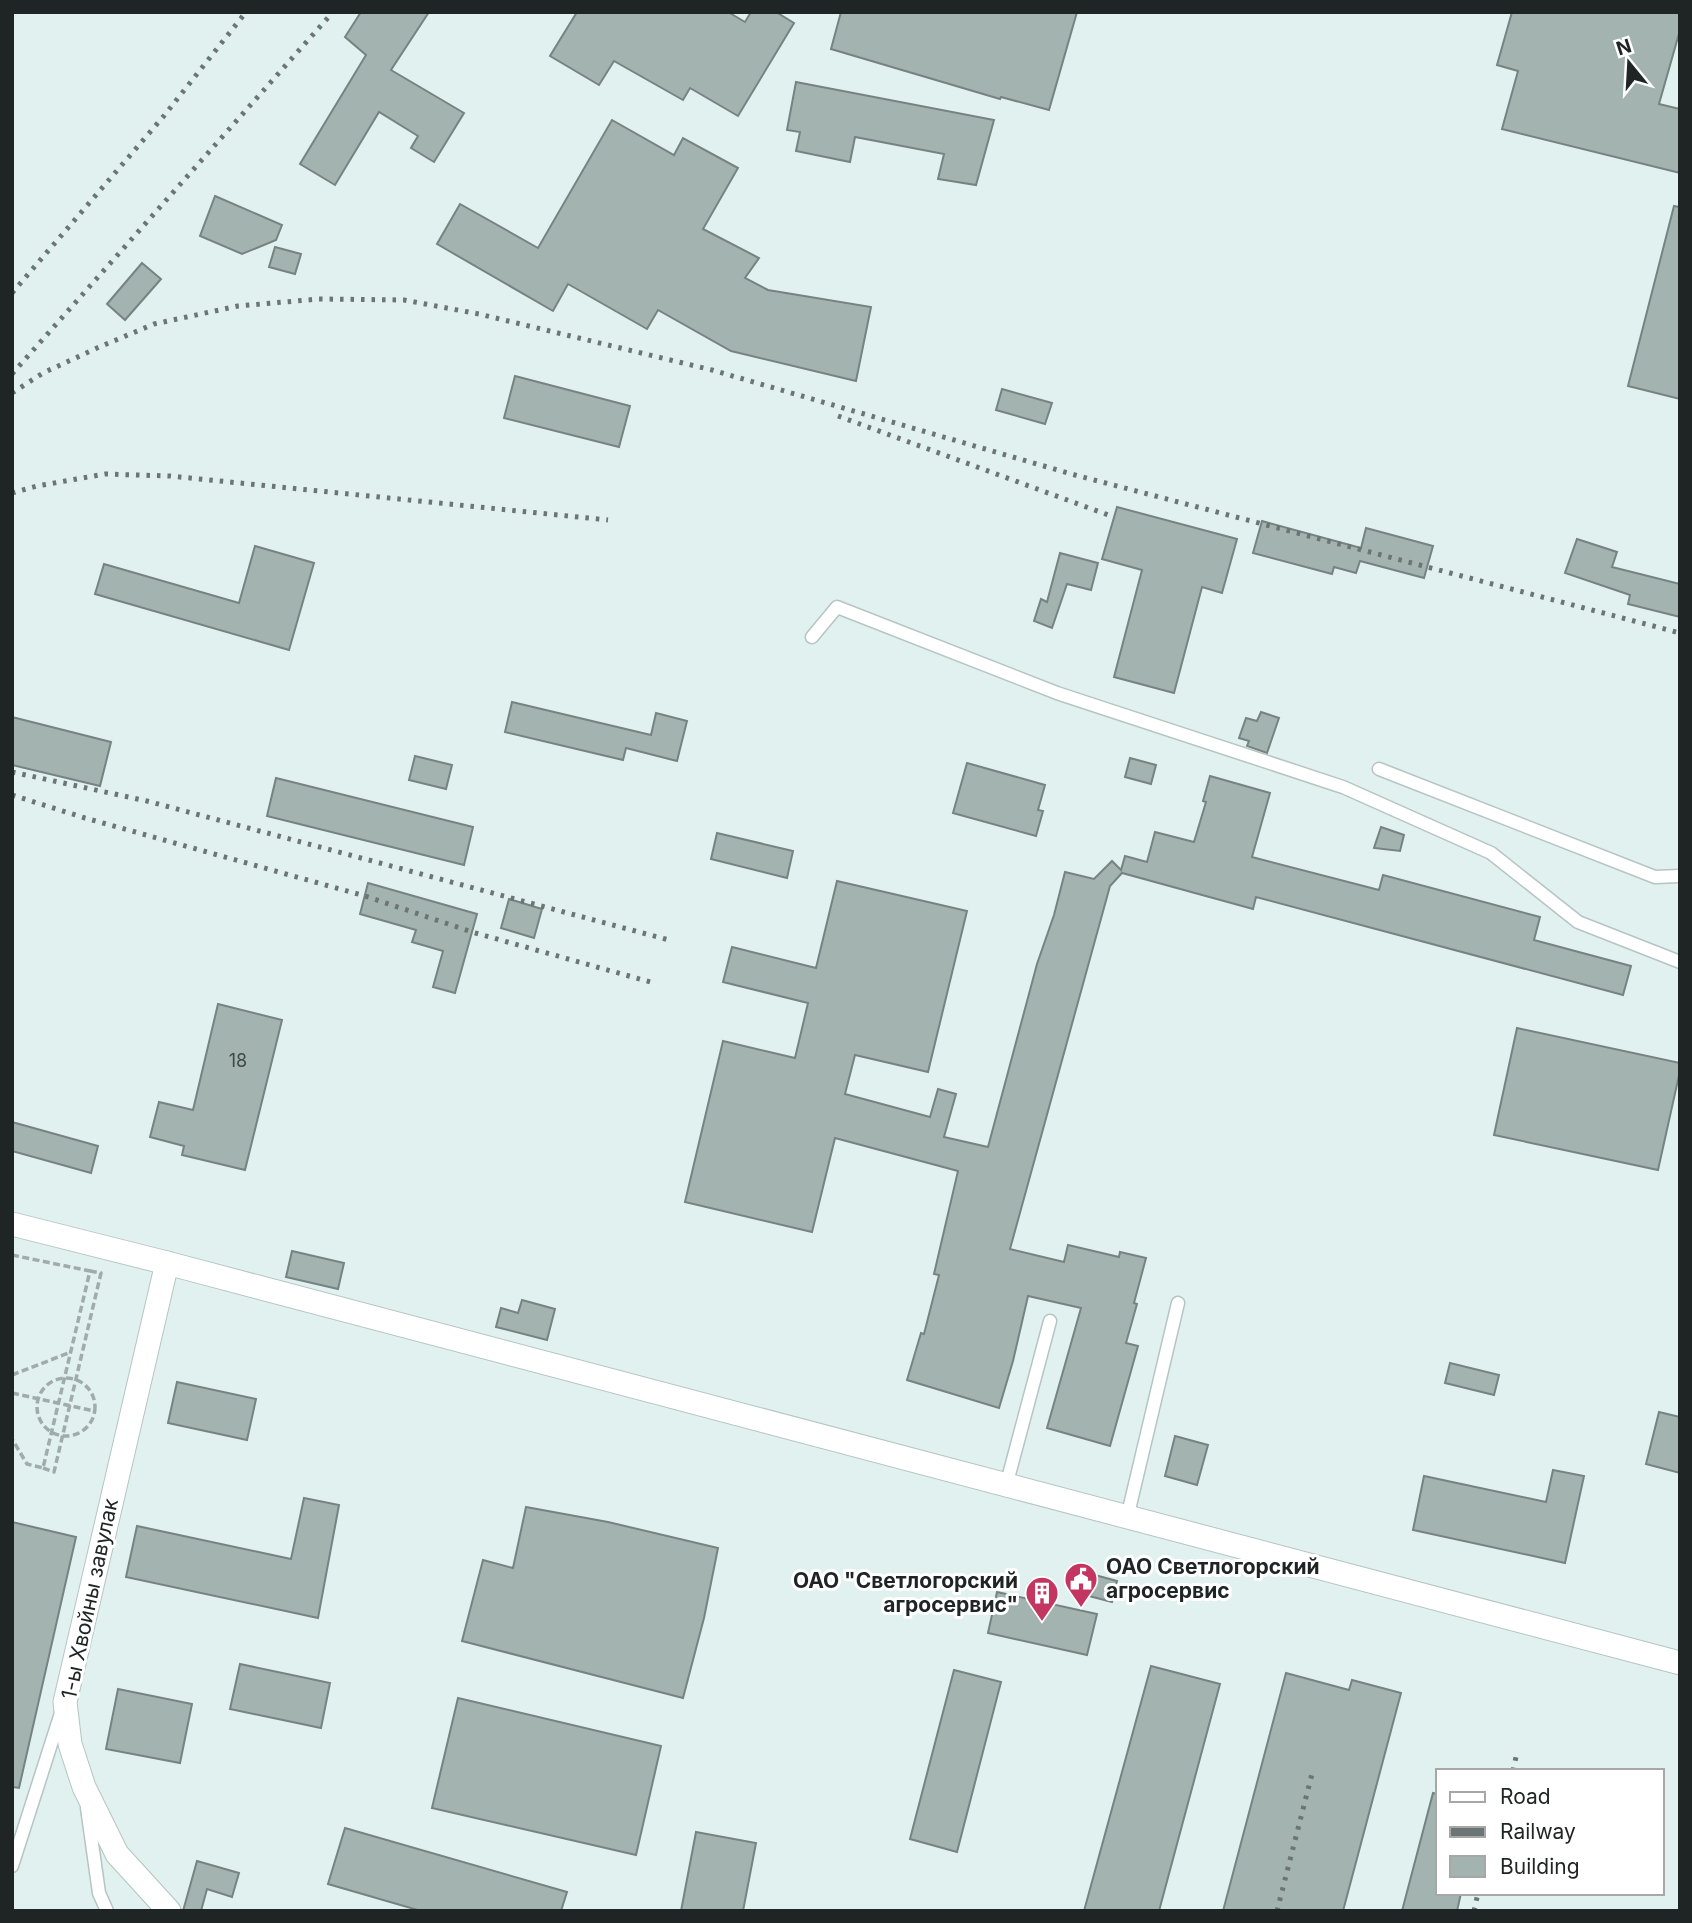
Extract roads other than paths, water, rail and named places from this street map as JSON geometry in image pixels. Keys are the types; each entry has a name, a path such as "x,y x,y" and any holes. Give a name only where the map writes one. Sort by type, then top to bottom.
{"street":[{"path":"12,1224 1680,1663"},
{"name":"1-ы Хвойны завулак","path":"167,1263 65,1702 70,1744 83,1787 117,1854 169,1911"}],"lane":[{"path":"812,637 837,607 1057,693 1343,787 1490,853 1578,922 1680,962"},
{"path":"1379,769 1655,877 1680,876"},
{"path":"1127,1518 1178,1303"},
{"path":"1006,1486 1050,1321"},
{"path":"12,1866 65,1702"},
{"path":"83,1787 99,1894 107,1911"}],"railway":[{"path":"12,293 163,117 246,12"},
{"path":"12,374 333,12"},
{"path":"12,393 43,373 154,324 238,306 319,299 404,300 479,314 712,370 1075,475 1680,633"},
{"path":"838,416 1111,516"},
{"path":"12,493 105,474 170,476 608,520"},
{"path":"12,772 147,801 669,940"},
{"path":"12,795 365,896 472,932 654,983"},
{"path":"1513,1769 1516,1757"},
{"path":"1277,1911 1313,1770"},
{"path":"1474,1911 1478,1895"}],"place":[{"name":"ОАО Светлогорский агросервис","path":"1081,1609"},
{"name":"ОАО \"Светлогорский агросервис\"","path":"1042,1623"}]}
